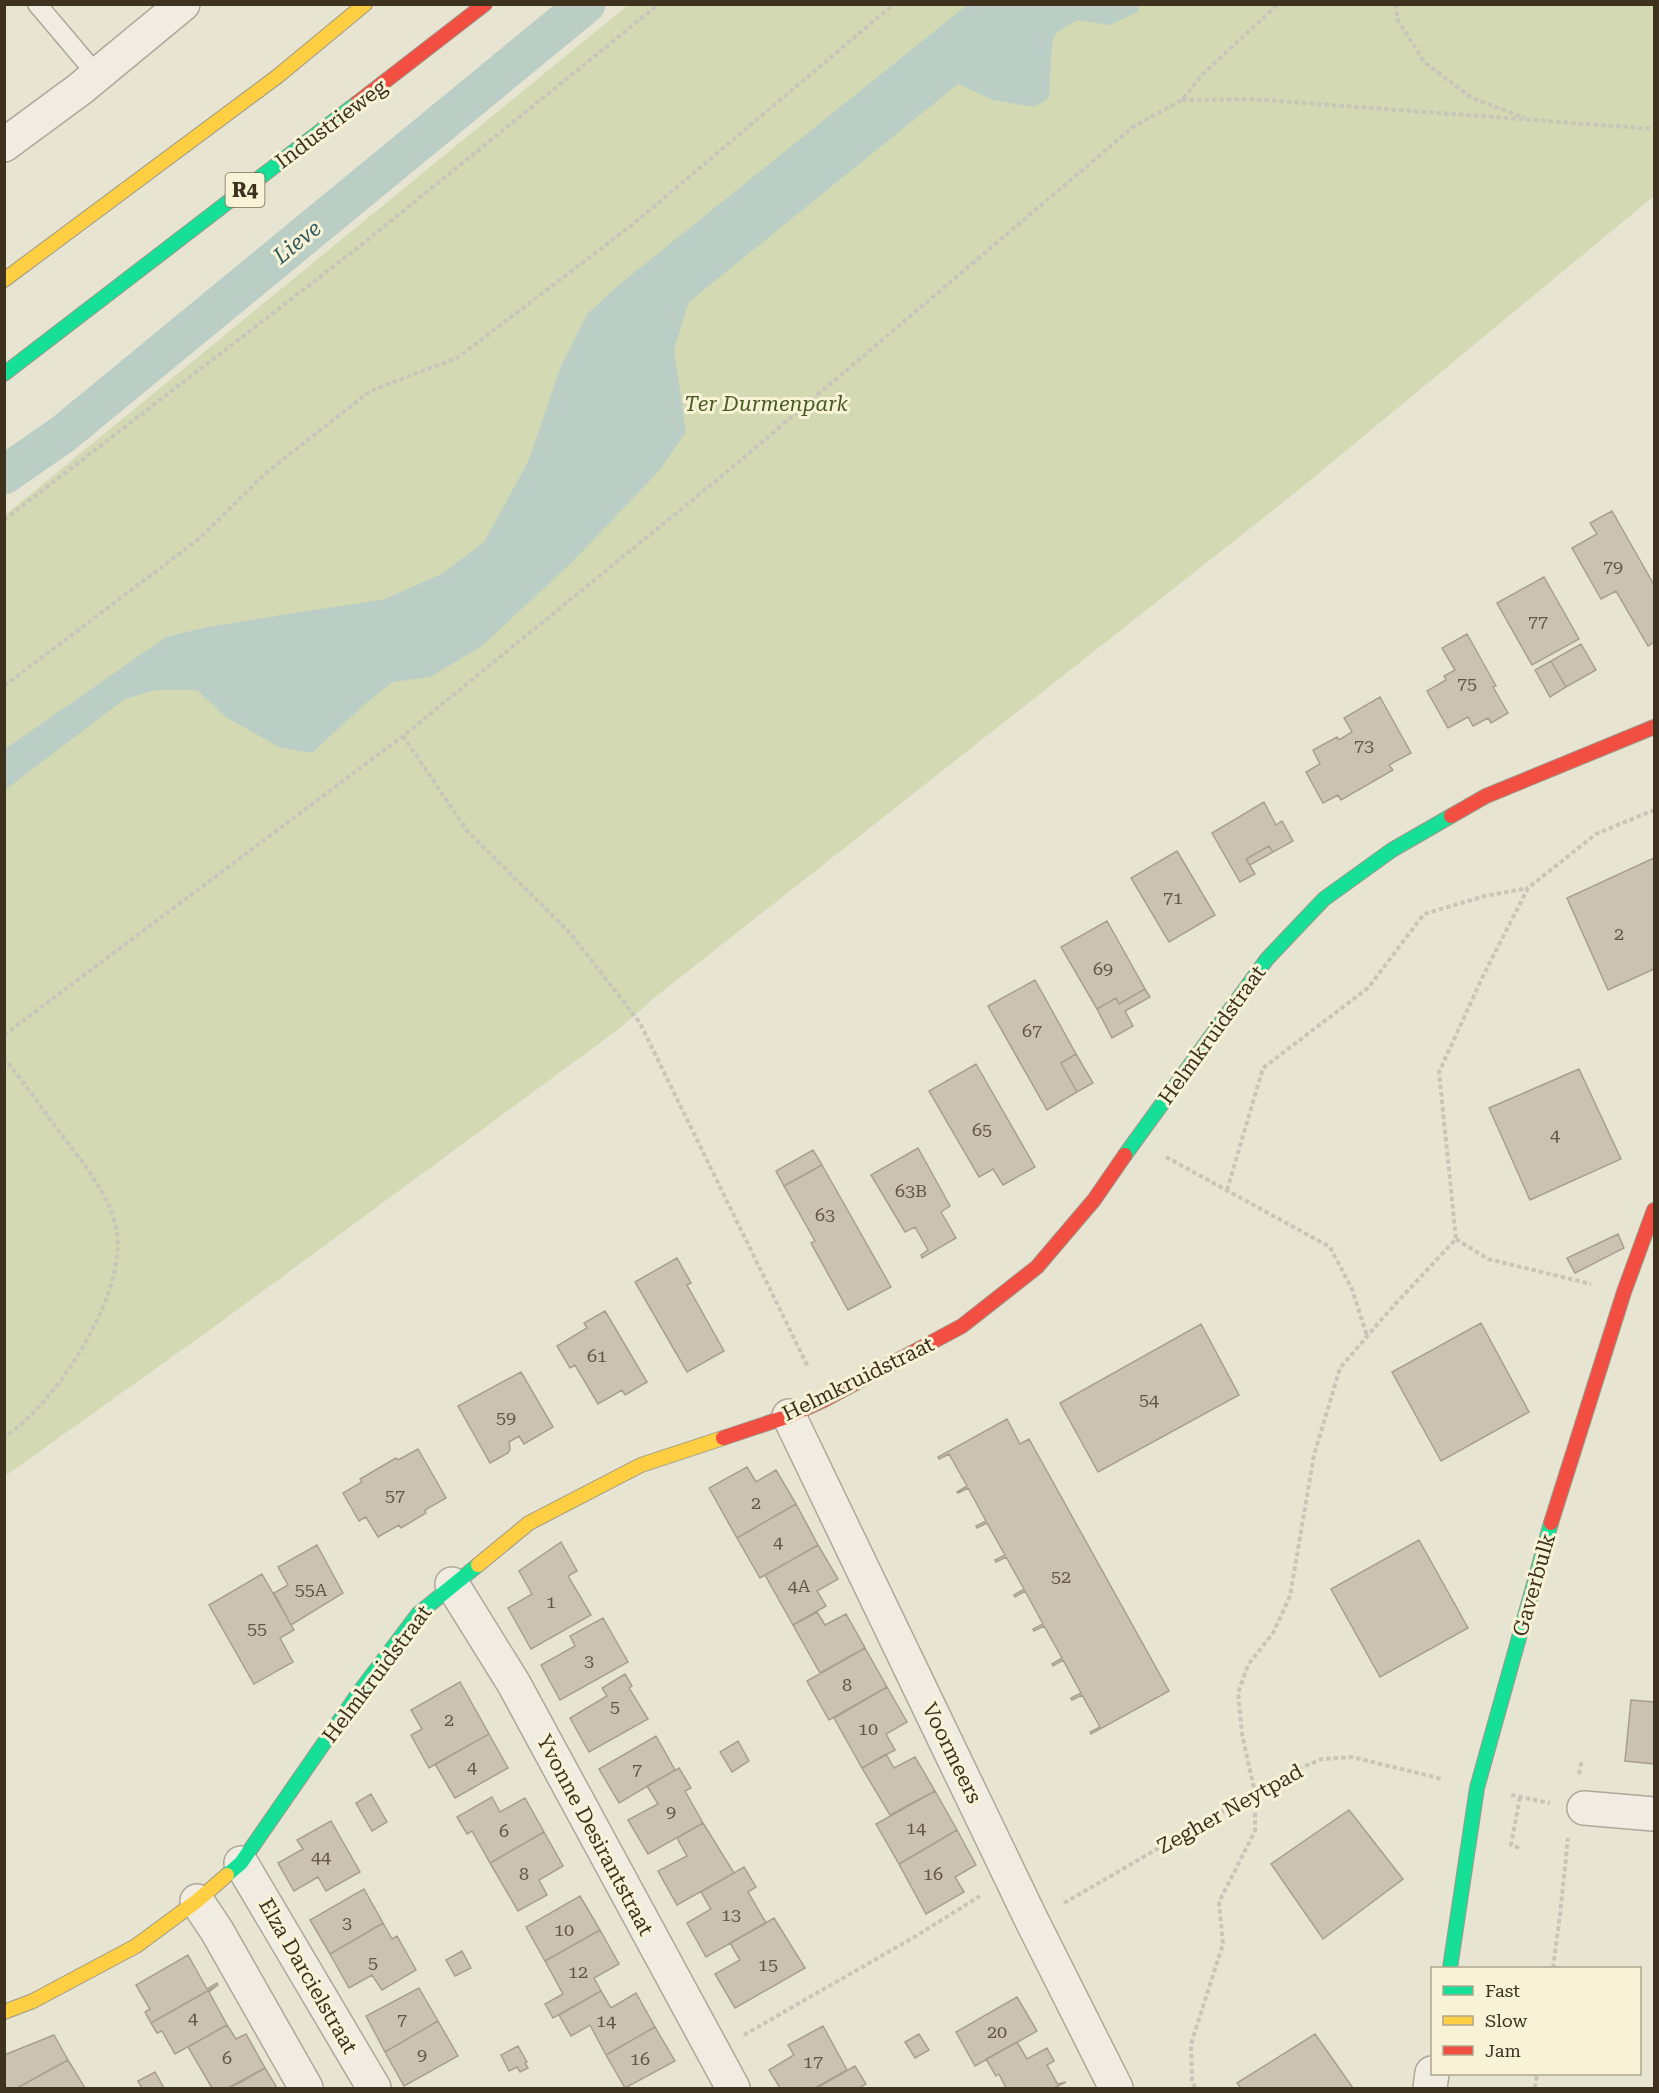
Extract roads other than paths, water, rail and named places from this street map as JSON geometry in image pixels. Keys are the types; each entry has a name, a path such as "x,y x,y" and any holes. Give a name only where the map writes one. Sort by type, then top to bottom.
{"main road":[{"path":"4,280 278,76 365,4"},
{"name":"Industrieweg","path":"4,374 485,4"},
{"name":"Helmkruidstraat","path":"4,2012 33,2001 136,1946 197,1901 241,1863 360,1691 418,1614 529,1523 641,1465 789,1416 824,1400 962,1326 1037,1267 1094,1200 1267,959 1324,899 1392,850 1486,796 1654,727"},
{"name":"Gaverbulk","path":"1450,1967 1477,1788 1543,1549 1624,1292 1654,1210"}],"street":[{"path":"4,145 97,75 183,4"},
{"name":"Voormeers","path":"789,1416 1032,1921 1116,2088"},
{"name":"Yvonne Desirantstraat","path":"452,1584 514,1684 733,2088"},
{"path":"1577,1807 1654,1814"},
{"name":"Elza Darcielstraat","path":"241,1863 374,2088"},
{"path":"197,1901 217,1931 306,2088"}],"lane":[{"path":"37,4 97,75"}],"waterway":[{"name":"Lieve","path":"4,475 63,434 586,4"}],"park label":[{"name":"Ter Durmenpark","path":"766,404"}]}
